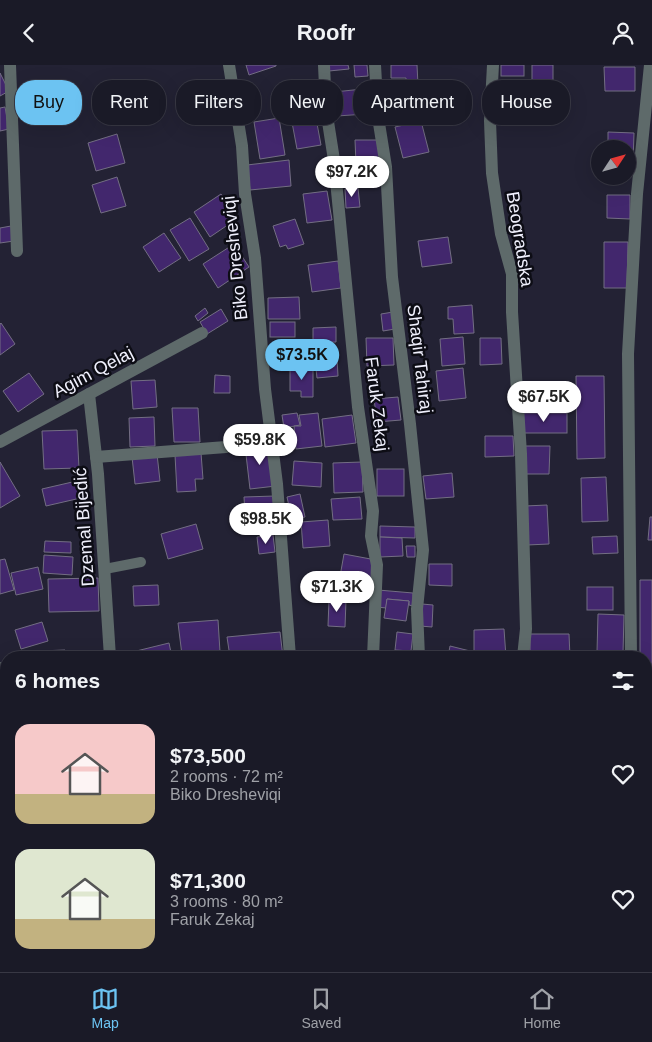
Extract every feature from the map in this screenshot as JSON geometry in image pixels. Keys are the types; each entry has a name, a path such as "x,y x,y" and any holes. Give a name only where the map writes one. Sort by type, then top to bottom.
{"street":[{"path":"10,65 17,251"},
{"name":"Biko Dresheviqi","path":"229,65 242,146 245,194 256,258 265,389 277,485 290,651"},
{"name":"Faruk Zekaj","path":"324,65 326,109 334,160 358,407 373,511 370,536 377,565 373,651"},
{"name":"Shaqir Tahiraj","path":"376,65 378,117 386,167 392,277 423,550 417,609 418,651"},
{"name":"Beogradska","path":"493,65 490,121 492,173 501,234 512,274 512,312 521,454 526,629 524,651"},
{"path":"631,651 628,354 637,194 650,65"},
{"name":"Agim Qelaj","path":"0,442 202,333"},
{"name":"Dzemal Bijedić","path":"89,394 96,457 110,651"},
{"path":"96,457 226,447"}],"lane":[{"path":"105,569 141,562"}],"building":[{"path":"246,65 276,65 276,66 249,75"},
{"path":"329,65 348,65 349,69 329,71"},
{"path":"354,65 367,65 368,76 355,77"},
{"path":"391,65 417,65 418,80 391,78"},
{"path":"501,65 524,65 524,76 501,76"},
{"path":"532,65 553,65 553,80 532,80"},
{"path":"604,67 635,67 635,91 605,91"},
{"path":"0,73 9,91 0,96"},
{"path":"353,90 353,115 343,116 343,91"},
{"path":"5,107 9,129 0,131 0,108"},
{"path":"271,119 271,125 280,125 285,155 260,159 254,125 261,125 261,121"},
{"path":"292,125 317,125 321,145 297,149"},
{"path":"422,125 429,152 403,158 395,127"},
{"path":"608,132 634,133 634,140 608,140"},
{"path":"117,134 125,163 96,171 88,143"},
{"path":"355,140 380,140 381,163 356,164"},
{"path":"289,160 291,186 250,190 247,165"},
{"path":"117,177 126,206 101,213 92,185"},
{"path":"358,188 360,207 346,208 345,189"},
{"path":"327,191 332,220 307,223 303,194"},
{"path":"221,194 238,218 210,237 194,212"},
{"path":"607,195 630,195 630,219 607,218"},
{"path":"190,218 209,249 189,261 170,230"},
{"path":"295,219 304,244 288,249 286,245 280,247 273,226"},
{"path":"11,226 14,241 0,243 0,228"},
{"path":"164,233 181,258 159,272 143,247"},
{"path":"448,237 452,263 422,267 418,241"},
{"path":"604,242 628,242 627,288 604,288"},
{"path":"234,244 249,267 218,288 203,264"},
{"path":"338,261 341,288 312,292 308,265"},
{"path":"299,297 300,319 268,319 268,298"},
{"path":"472,305 474,333 454,334 453,319 448,319 448,307"},
{"path":"205,308 208,313 198,321 195,316"},
{"path":"221,309 228,321 207,334 200,322"},
{"path":"393,312 395,329 383,331 381,314"},
{"path":"270,322 295,322 295,337 270,337"},
{"path":"0,324 15,344 0,355"},
{"path":"336,327 336,342 313,343 313,328"},
{"path":"463,337 465,364 442,366 440,339"},
{"path":"366,338 393,338 394,365 367,366"},
{"path":"480,338 501,338 502,364 480,365"},
{"path":"307,341 308,364 276,365 275,342"},
{"path":"337,358 338,376 317,378 315,359"},
{"path":"290,368 313,369 313,397 301,397 301,391 290,391"},
{"path":"463,368 466,398 439,401 436,371"},
{"path":"29,373 44,394 18,412 3,391"},
{"path":"215,375 230,376 230,393 214,393"},
{"path":"576,376 604,376 605,458 577,459"},
{"path":"155,380 157,407 133,409 131,381"},
{"path":"398,397 401,420 377,422 374,399"},
{"path":"172,408 198,408 200,442 174,442"},
{"path":"297,413 300,425 284,428 282,415"},
{"path":"318,413 322,446 296,449 294,426 301,426 299,415"},
{"path":"521,413 567,413 567,433 521,433"},
{"path":"352,415 356,443 325,447 322,419"},
{"path":"154,417 155,446 130,447 129,418"},
{"path":"77,430 79,468 44,469 42,431"},
{"path":"485,436 513,436 514,456 485,457"},
{"path":"271,444 276,486 250,489 245,446"},
{"path":"524,446 550,446 549,474 524,474"},
{"path":"201,453 203,479 195,479 196,491 177,492 175,455"},
{"path":"157,454 160,481 135,484 132,457"},
{"path":"294,461 322,463 321,487 292,485"},
{"path":"0,462 20,496 0,508"},
{"path":"362,462 363,492 334,493 333,463"},
{"path":"377,469 404,469 404,496 377,496"},
{"path":"452,473 454,497 426,499 423,476"},
{"path":"606,477 608,521 582,522 581,478"},
{"path":"81,480 85,497 46,506 42,489"},
{"path":"300,494 305,517 292,520 287,497"},
{"path":"275,496 276,521 254,523 254,514 245,514 244,497"},
{"path":"360,497 362,519 333,520 331,499"},
{"path":"547,505 549,544 527,545 525,506"},
{"path":"650,517 652,517 652,540 648,540"},
{"path":"328,520 330,546 303,548 301,522"},
{"path":"196,524 203,549 168,559 161,534"},
{"path":"380,526 415,527 415,538 380,537"},
{"path":"273,535 275,552 259,554 257,537"},
{"path":"617,536 618,553 593,554 592,537"},
{"path":"380,537 402,538 403,556 380,557"},
{"path":"45,541 71,542 71,553 44,552"},
{"path":"406,546 415,546 415,557 407,557"},
{"path":"344,554 376,560 371,588 339,582"},
{"path":"44,555 73,557 72,575 43,573"},
{"path":"5,559 14,590 0,594 0,560"},
{"path":"429,564 452,564 452,586 429,585"},
{"path":"38,567 43,589 16,595 11,573"},
{"path":"98,578 99,611 49,612 48,579"},
{"path":"640,580 652,580 652,651 640,651"},
{"path":"158,585 159,605 134,606 133,586"},
{"path":"587,587 613,587 613,610 587,610"},
{"path":"378,590 413,593 413,606 409,605 409,601 387,599 386,608 377,607"},
{"path":"387,599 409,601 406,621 384,618"},
{"path":"329,600 346,600 345,627 328,626"},
{"path":"422,604 433,605 432,627 420,626"},
{"path":"598,614 624,615 623,651 597,651"},
{"path":"218,620 220,651 182,651 178,623"},
{"path":"42,622 48,641 21,649 15,630"},
{"path":"504,629 506,651 474,651 474,630"},
{"path":"280,632 282,651 229,651 227,637"},
{"path":"397,632 413,634 411,651 395,650"},
{"path":"530,634 569,634 570,651 530,651"},
{"path":"169,643 171,651 136,651"},
{"path":"450,646 470,651 449,651"}]}
